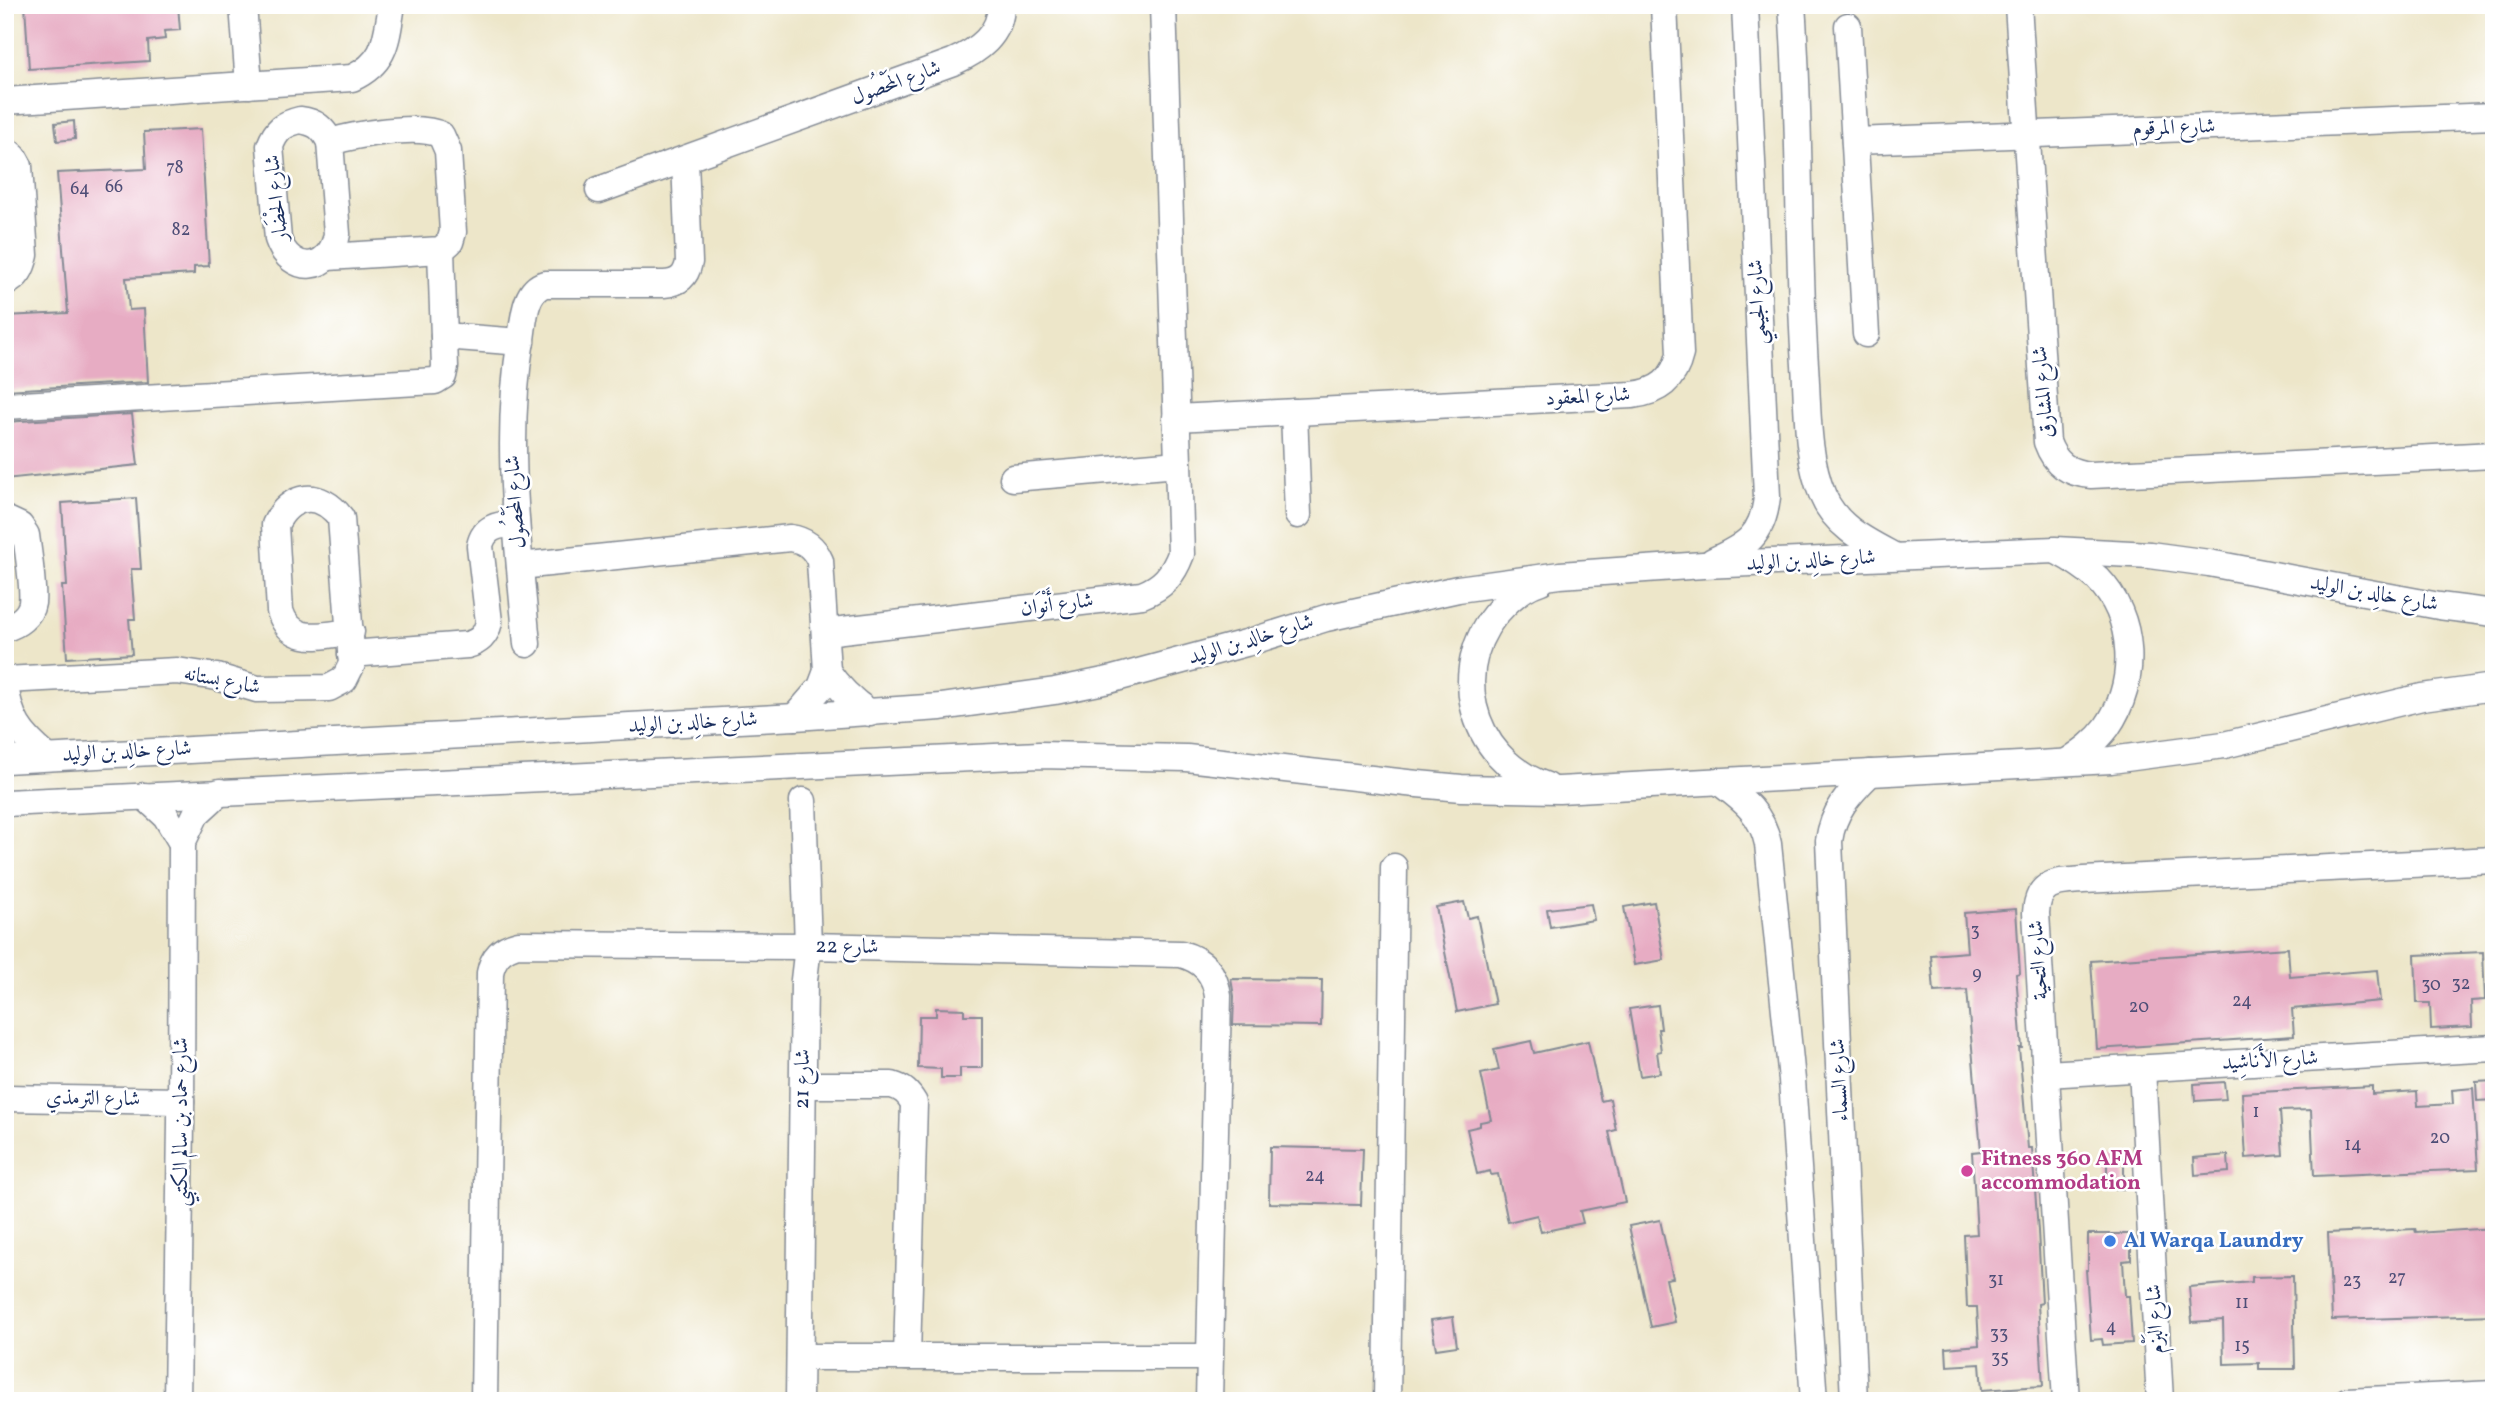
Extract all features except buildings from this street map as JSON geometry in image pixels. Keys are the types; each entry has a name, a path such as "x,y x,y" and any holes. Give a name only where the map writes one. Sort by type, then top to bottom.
{"street":[{"path":"243,5 249,85"},
{"path":"5,101 352,78 371,67 384,49 392,5"},
{"name":"شارع المَحْصُول","path":"599,190 961,59 979,47 996,29 1001,19 1001,5"},
{"name":"شارع أَنْوَان","path":"825,632 1142,595 1156,590 1176,568 1181,554 1163,5"},
{"name":"شارع المعقود","path":"1176,418 1646,394 1670,379 1680,354 1664,5"},
{"name":"شارع الجيمي","path":"1703,565 1738,550 1747,543 1761,524 1766,497 1745,5"},
{"name":"شارع المشارق","path":"2018,5 2047,442 2052,456 2061,466 2074,473 2091,475 2494,455"},
{"name":"شارع الجيمي","path":"1795,12 1800,288 1813,461 1823,496 1837,518 1861,538 1896,557"},
{"path":"1848,26 1866,334"},
{"path":"298,82 300,120 312,121 324,130 330,142 337,234 335,246 328,257"},
{"name":"شارع المرقوم","path":"1854,141 2494,116"},
{"name":"شارع الحْضَار","path":"300,120 285,124 274,135 270,146 278,239 282,251 292,261 304,265 316,264 328,257"},
{"path":"328,257 440,250 450,242 453,232 448,151 441,135 426,131 368,133 330,142"},
{"path":"5,149 14,156 19,166 25,255 22,268 13,279 5,283"},
{"name":"شارع المَحْصُول","path":"685,160 689,262 682,279 664,284 539,286 531,294 521,342 512,434 520,566 798,539 812,547 820,562 827,671"},
{"path":"5,406 435,381 445,372 440,250"},
{"path":"444,336 521,342"},
{"path":"1294,412 1298,515"},
{"path":"1013,478 1178,464"},
{"name":"شارع بستانه","path":"5,682 177,671 217,677 257,689 329,688 338,685 349,673 351,643 341,518 334,508 324,501 312,498 289,505 280,514 275,525 279,611 284,623 299,635 351,643"},
{"path":"5,519 20,526 26,535 32,603 28,614 20,622 5,628"},
{"path":"351,643 467,645 480,640 489,622 480,546 482,539 491,528 516,523"},
{"path":"2055,550 2079,563 2099,580 2115,601 2129,652 2128,679 2120,704 2107,727 2089,747 2067,762"},
{"name":"شارع خالِد بن الوليد","path":"5,760 795,718 941,707 1055,691 1168,665 1326,618 1458,589 1560,575 1703,565 2055,550 2150,555 2494,613"},
{"path":"520,566 527,644"},
{"path":"1559,790 1535,782 1514,769 1496,752 1482,731 1473,707 1471,682 1474,657 1482,634 1496,613 1514,595 1536,583 1560,575"},
{"path":"827,671 847,696 870,712"},
{"path":"795,718 821,687 827,671"},
{"path":"5,682 7,714 25,737 47,757"},
{"path":"5,803 1039,755 1135,755 1231,762 1448,787 1559,790 2111,760 2224,745 2398,703 2494,687"},
{"path":"764,767 790,785 803,801 819,783 849,763"},
{"name":"شارع السماء","path":"1854,1401 1829,841 1837,811 1847,796 1870,773"},
{"path":"1718,782 1753,809 1765,831 1768,844 1792,1080 1814,1401"},
{"name":"شارع حماد بن سالم الكتبي","path":"177,1401 181,843 196,814 220,792"},
{"path":"144,796 166,816 181,843"},
{"name":"شارع 21","path":"799,1401 804,980 808,946 803,801"},
{"name":"شارع التحية","path":"2066,1401 2036,913 2039,896 2052,884 2083,880 2494,860"},
{"path":"1387,1401 1394,867"},
{"name":"شارع 22","path":"484,1401 490,973 496,957 510,946 519,944 808,946 1181,954 1191,957 1207,968 1213,977 1218,996 1209,1401"},
{"name":"شارع الأَنَاشِيد","path":"2046,1074 2494,1048"},
{"name":"شارع البَزْم","path":"2142,1069 2160,1401"},
{"path":"803,1085 892,1084 909,1094 914,1103 907,1357"},
{"name":"شارع الترمذي","path":"5,1098 181,1101"},
{"path":"800,1357 1210,1357"},
{"path":"1853,1360 1864,1385 1877,1401"},
{"path":"2347,1401 2494,1394"}],"place":[{"name":"Fitness 360 AFM accommodation","path":"1967,1171"},
{"name":"Al Warqa Laundry","path":"2110,1241"}]}
